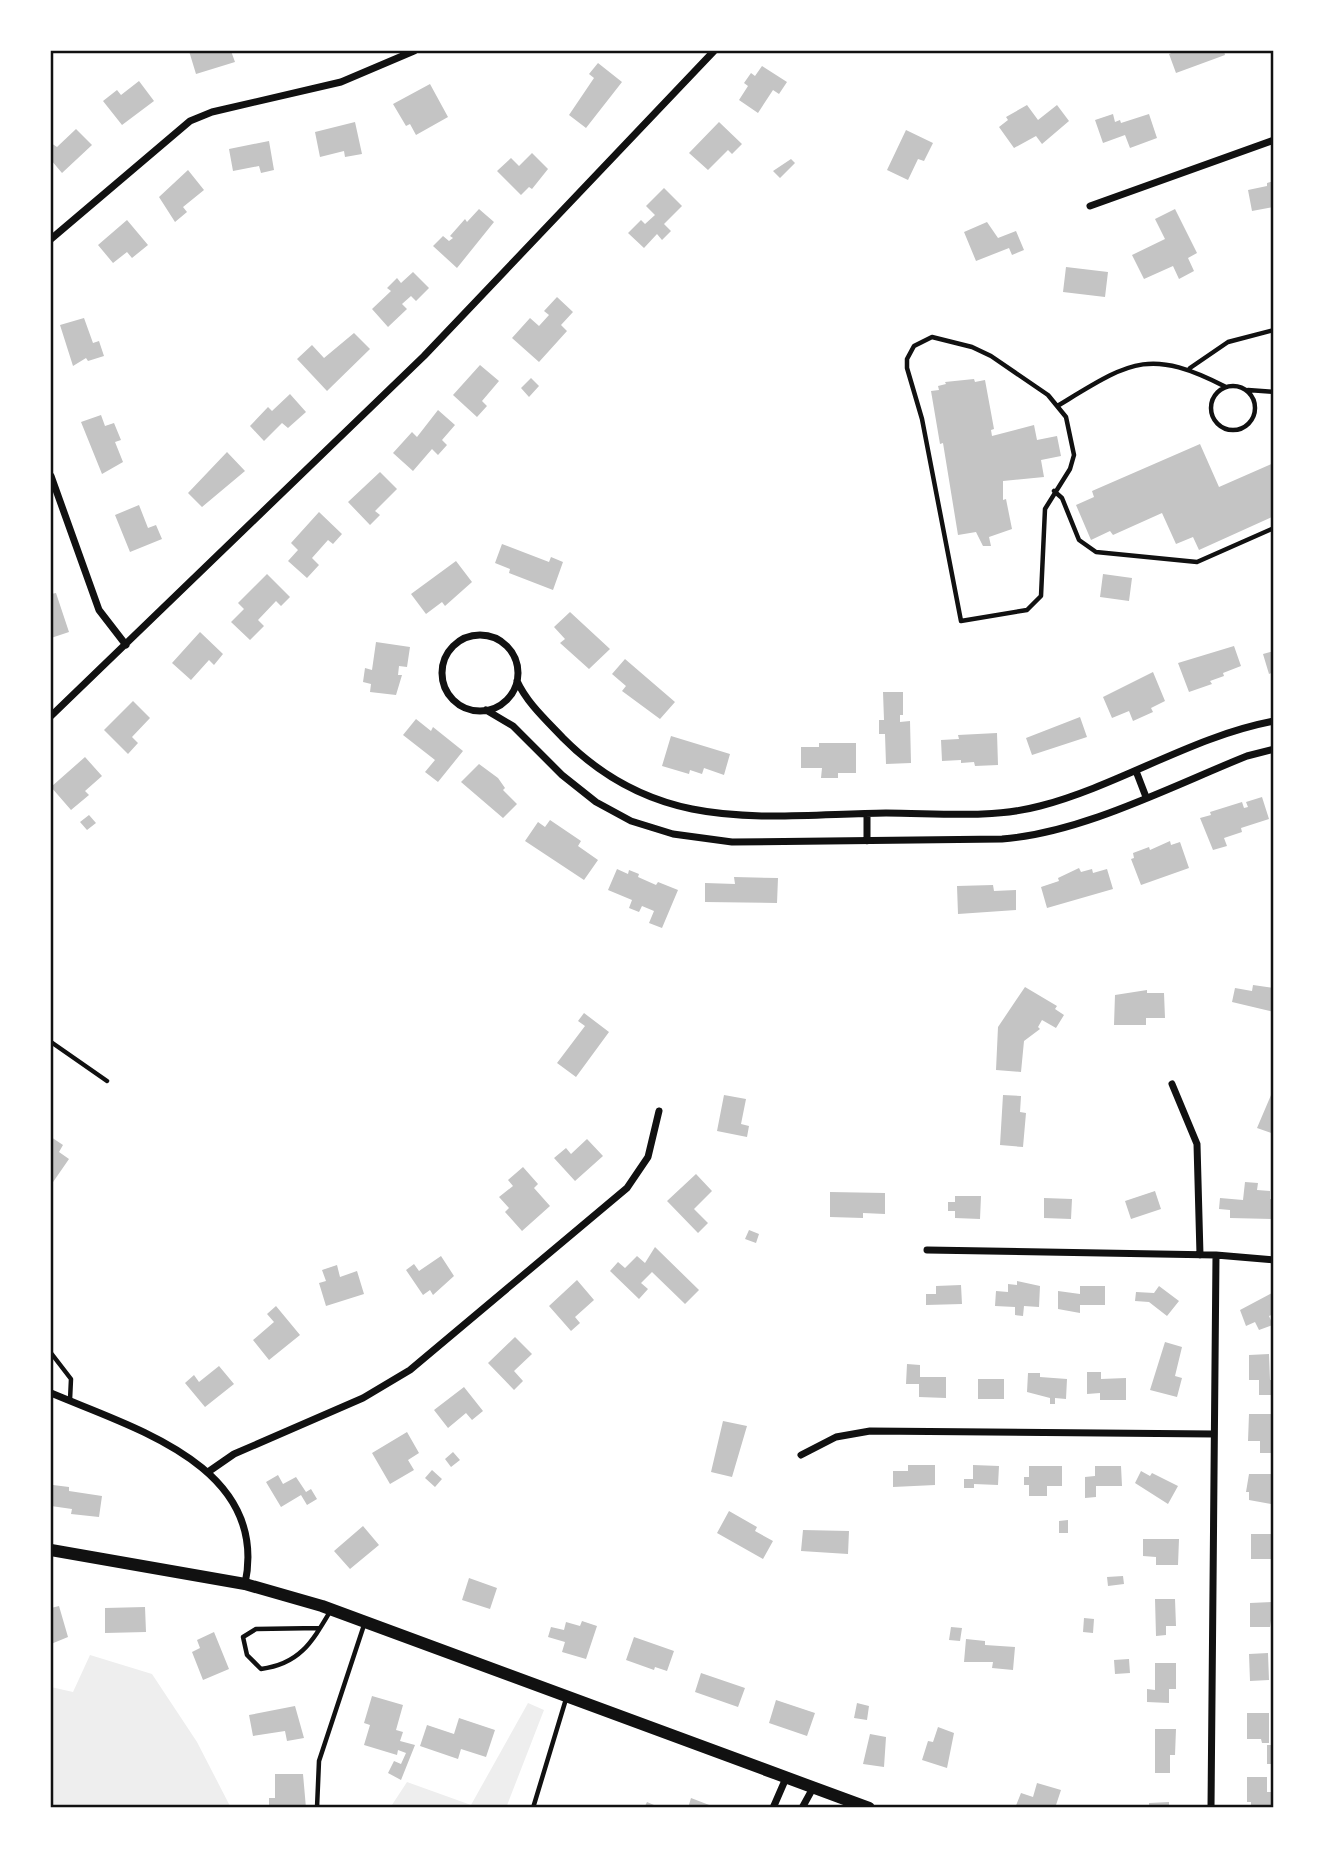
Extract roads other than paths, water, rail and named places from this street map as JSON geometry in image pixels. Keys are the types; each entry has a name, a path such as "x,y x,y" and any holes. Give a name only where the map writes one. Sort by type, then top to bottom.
{"main road":[{"path":"51,1550 245,1584 332,1610 869,1808"}],"street":[{"path":"51,239 190,121 212,112 341,82 414,51"},
{"path":"51,716 449,332 714,51"},
{"path":"1090,205 1274,139"},
{"path":"51,476 99,610 126,645"},
{"path":"1274,721 1238,731 1136,771 1027,809 867,814 707,813 642,795 611,779 580,754 533,706 517,681 512,654 498,640 478,636 453,646 442,670 446,689 463,707 486,710 513,726 584,794 618,815 688,838 719,841 867,841 1032,836 1075,824 1274,749"},
{"path":"486,710 508,698 517,681"},
{"path":"1136,771 1146,797"},
{"path":"867,814 867,841"},
{"path":"1172,1084 1197,1144 1200,1255"},
{"path":"208,1472 243,1449 363,1398 426,1358 627,1188 648,1157 659,1111"},
{"path":"928,1250 1216,1255 1274,1260"},
{"path":"1212,1808 1216,1255"},
{"path":"51,1393 167,1443 190,1456 208,1472 230,1500 241,1525 249,1560 245,1584"},
{"path":"801,1455 836,1437 870,1431 1214,1434"},
{"path":"774,1808 786,1778"},
{"path":"802,1808 813,1788"}],"lane":[{"path":"1191,368 1228,342 1274,330"},
{"path":"932,337 972,347 991,356 1059,405 1066,417 1074,455 1070,469 1054,491 1044,517 1043,588 1038,603 1021,612 961,621 922,419 907,368 910,352 919,341 932,337"},
{"path":"1059,405 1103,378 1133,365 1162,362 1191,368 1226,387"},
{"path":"1247,390 1255,402 1254,417 1245,427 1231,430 1218,424 1211,411 1214,396 1226,387 1233,385 1247,390 1274,393"},
{"path":"1054,491 1062,498 1079,540 1089,550 1104,553 1197,562 1274,528"},
{"path":"51,1042 107,1081"},
{"path":"51,1353 71,1379 70,1401"},
{"path":"320,1628 256,1629 243,1637 247,1655 261,1669 283,1667 310,1644 332,1610"},
{"path":"317,1808 319,1761 365,1621"},
{"path":"533,1808 568,1695"}]}
